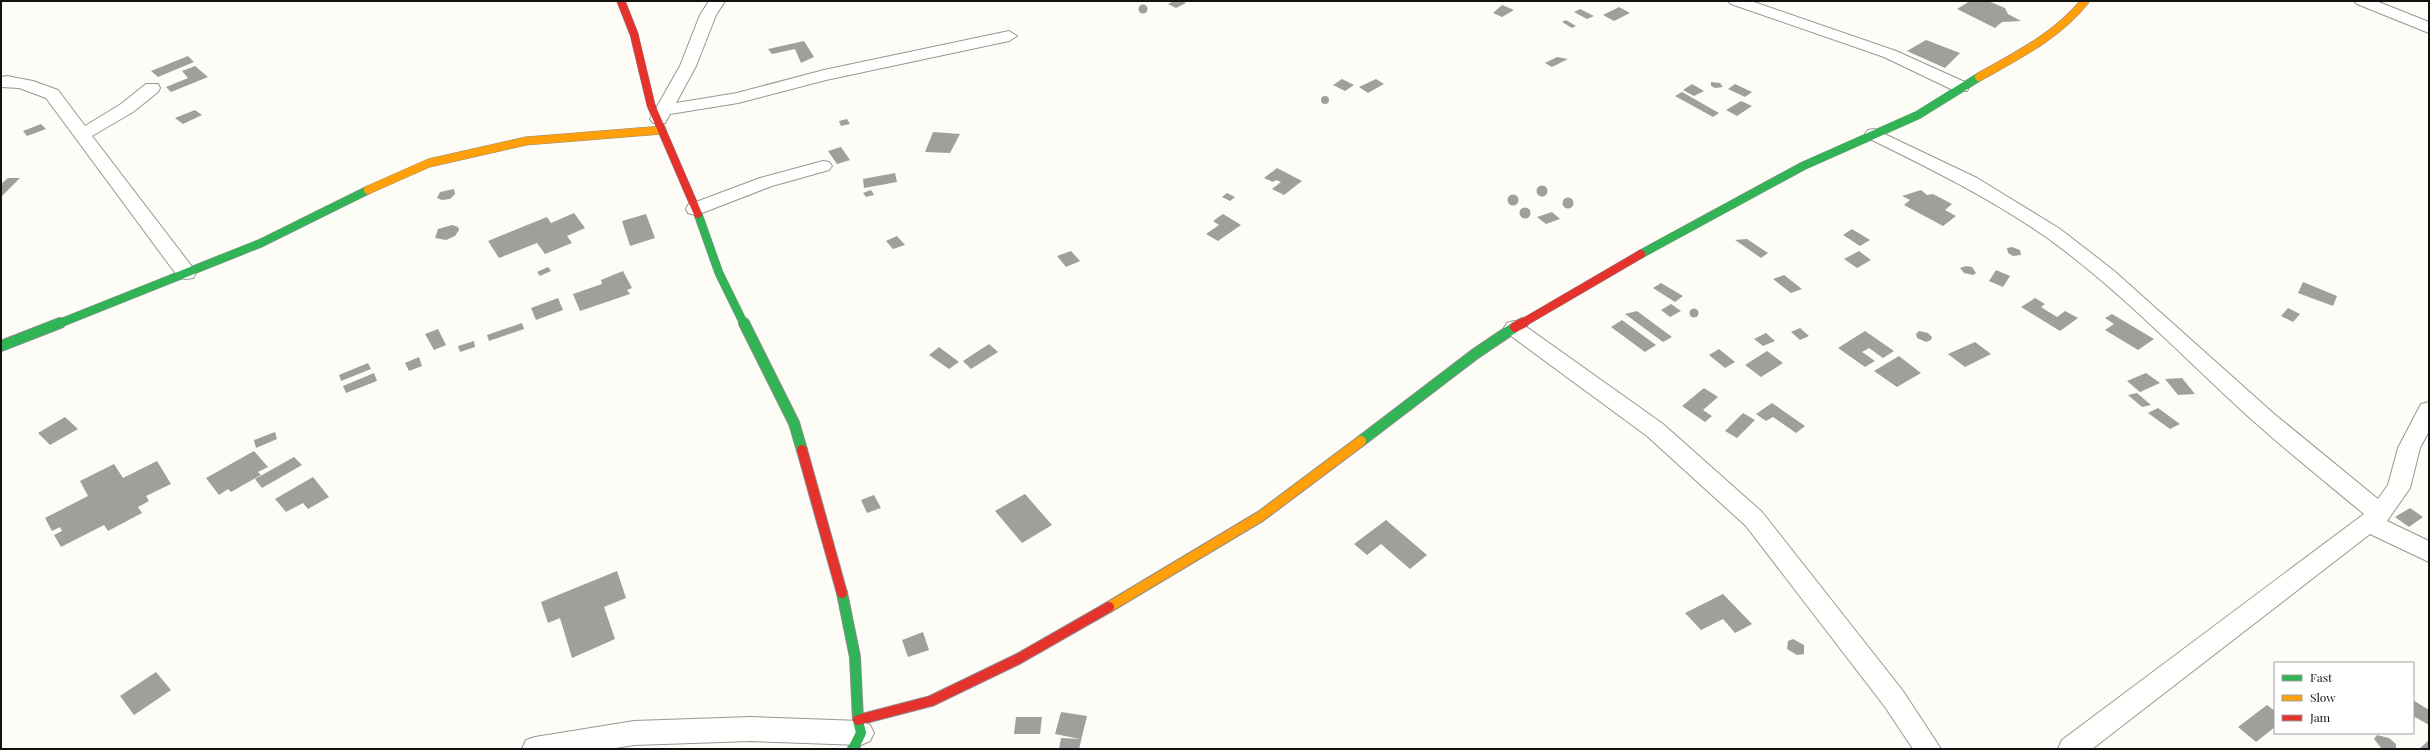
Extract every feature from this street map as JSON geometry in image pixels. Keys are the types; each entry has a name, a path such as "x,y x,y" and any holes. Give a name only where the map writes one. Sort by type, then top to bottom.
{"street":[{"path":"621,1 634,34 651,105 661,121 719,273 794,423 838,576 855,658 857,734"},
{"path":"661,121 688,66 708,15 716,1"},
{"path":"1736,1 1890,54 1961,87"},
{"path":"535,749 634,734 751,729 857,734 931,701 1018,659 1127,597 1261,516 1475,354 1514,328 1684,229 1803,166 1918,116 1961,87 2051,36 2074,17 2085,1"},
{"path":"2362,1 2429,28"},
{"path":"1,346 261,243 364,192 429,163 526,141 661,121 824,74 922,56 1009,36"},
{"path":"1,82 8,81 27,85 52,94 186,273"},
{"path":"83,134 127,108 152,88"},
{"path":"1874,134 1938,165 2026,214 2065,242 2184,344 2273,427 2375,518 2429,552"},
{"path":"695,209 766,182 823,166"},
{"path":"1514,328 1655,430 1754,519 1889,693 1928,749"},
{"path":"2070,749 2375,518 2399,488 2409,448 2429,410"}],"building":[{"path":"1174,1 1182,1 1186,3 1176,8 1168,4"},
{"path":"1970,1 1988,1 2005,8 2008,14 2021,21 2002,22 1995,28 1957,9"},
{"path":"1141,5 1145,5 1147,9 1145,13 1141,13 1139,11 1139,7"},
{"path":"1502,5 1514,10 1502,17 1493,13"},
{"path":"1619,7 1630,13 1614,21 1603,15"},
{"path":"1580,9 1594,16 1587,19 1574,12"},
{"path":"1566,20 1576,26 1572,28 1562,22"},
{"path":"1926,40 1960,53 1945,68 1907,51"},
{"path":"804,41 814,57 801,63 795,49 772,54 768,49"},
{"path":"188,56 194,62 158,77 151,71"},
{"path":"1557,57 1568,59 1552,67 1545,63"},
{"path":"195,66 208,77 171,92 166,87 188,78 182,71"},
{"path":"1342,79 1354,85 1345,91 1333,85"},
{"path":"1376,79 1384,84 1368,93 1359,87"},
{"path":"1711,82 1720,83 1723,87 1715,88 1711,86"},
{"path":"1692,84 1704,91 1694,96 1683,90"},
{"path":"1735,84 1752,92 1745,97 1728,89"},
{"path":"1682,92 1719,113 1713,117 1675,96"},
{"path":"1325,96 1328,97 1328,103 1325,104 1322,103 1321,100 1322,97"},
{"path":"1741,101 1752,106 1737,116 1726,110"},
{"path":"195,110 202,115 183,124 175,118"},
{"path":"847,119 850,124 841,126 839,121"},
{"path":"41,124 46,129 27,136 23,131"},
{"path":"933,132 960,134 950,153 925,152"},
{"path":"841,147 850,160 837,164 828,151"},
{"path":"1277,168 1302,181 1284,195 1272,189 1281,182 1276,180 1273,182 1264,178"},
{"path":"895,173 897,182 864,188 863,179"},
{"path":"8,178 20,178 1,197 1,184"},
{"path":"1540,186 1544,186 1546,187 1546,195 1540,196 1537,193 1537,189"},
{"path":"454,189 455,194 450,199 442,200 437,198 440,192"},
{"path":"871,190 874,195 866,197 863,193"},
{"path":"1921,190 1927,195 1933,194 1952,204 1945,210 1956,216 1943,226 1904,205 1910,200 1902,196"},
{"path":"1227,193 1235,197 1230,201 1222,197"},
{"path":"1511,195 1515,195 1517,196 1517,204 1511,205 1508,202 1508,198"},
{"path":"1566,198 1570,198 1572,199 1572,207 1566,208 1563,205 1563,201"},
{"path":"1523,208 1527,208 1529,209 1529,217 1523,218 1520,215 1520,211"},
{"path":"1552,212 1560,219 1546,224 1537,217"},
{"path":"574,213 585,228 567,236 572,243 545,254 537,243 499,258 488,241 547,217 551,223"},
{"path":"646,214 655,238 630,246 622,221"},
{"path":"1223,214 1241,225 1218,241 1206,234 1219,225 1213,221"},
{"path":"452,225 458,227 459,230 455,236 446,240 435,238 438,229"},
{"path":"1852,229 1870,240 1860,246 1843,235"},
{"path":"897,236 905,245 893,249 886,241"},
{"path":"1747,239 1768,253 1761,258 1735,240"},
{"path":"2012,247 2020,250 2021,255 2013,256 2008,253 2007,248"},
{"path":"1071,251 1080,261 1066,267 1057,256"},
{"path":"1859,251 1871,260 1857,268 1844,259"},
{"path":"1966,266 1972,267 1976,273 1973,275 1964,273 1960,268"},
{"path":"548,267 551,271 540,276 537,272"},
{"path":"1996,270 2010,276 2003,287 1989,281"},
{"path":"623,271 632,288 627,290 630,294 580,311 573,294 602,284 601,280"},
{"path":"1784,275 1802,289 1791,293 1773,279"},
{"path":"2303,282 2337,296 2333,306 2298,293"},
{"path":"1661,283 1683,296 1675,302 1653,288"},
{"path":"558,298 563,310 536,320 531,308"},
{"path":"2035,298 2045,304 2041,307 2057,317 2065,311 2078,318 2060,331 2021,307"},
{"path":"1671,304 1681,311 1670,317 1661,310"},
{"path":"2288,308 2300,314 2293,322 2281,316"},
{"path":"1692,309 1696,309 1698,313 1696,317 1692,317 1690,315 1690,311"},
{"path":"1637,311 1672,337 1663,342 1625,314"},
{"path":"2112,314 2154,339 2138,350 2105,330 2114,324 2105,318"},
{"path":"1622,320 1656,345 1645,352 1611,327"},
{"path":"522,323 524,329 489,341 487,335"},
{"path":"1800,328 1809,336 1800,340 1791,332"},
{"path":"438,329 446,345 434,350 425,334"},
{"path":"1865,331 1894,351 1883,358 1869,348 1862,352 1875,361 1865,367 1838,348"},
{"path":"1919,331 1928,333 1932,337 1931,340 1926,342 1917,338 1916,334"},
{"path":"1766,333 1775,341 1763,346 1754,339"},
{"path":"474,341 475,347 460,352 458,346"},
{"path":"1975,342 1991,354 1965,367 1948,354"},
{"path":"989,344 998,352 971,369 963,361"},
{"path":"939,347 959,362 949,369 929,355"},
{"path":"1719,349 1735,362 1725,368 1709,355"},
{"path":"1767,351 1783,363 1761,377 1745,365"},
{"path":"1899,356 1921,373 1897,387 1874,371"},
{"path":"419,357 422,366 409,371 405,363"},
{"path":"368,363 371,369 341,381 339,375"},
{"path":"374,373 377,381 346,393 343,386"},
{"path":"2146,373 2160,383 2140,392 2127,381"},
{"path":"2182,378 2195,394 2178,395 2165,379"},
{"path":"1704,388 1718,397 1703,410 1712,416 1705,422 1682,406"},
{"path":"2137,393 2151,405 2142,407 2128,395"},
{"path":"1772,403 1805,426 1796,433 1773,417 1766,421 1756,414"},
{"path":"2158,408 2180,424 2170,429 2148,413"},
{"path":"1743,413 1755,420 1737,438 1725,431"},
{"path":"65,417 78,429 50,445 38,433"},
{"path":"275,432 277,439 256,448 254,440"},
{"path":"254,451 268,467 258,472 261,475 231,492 228,489 219,495 206,478"},
{"path":"294,457 302,465 262,488 255,479"},
{"path":"157,461 171,484 146,496 149,501 138,507 142,513 108,531 104,525 61,547 54,535 62,531 60,527 52,531 45,518 88,496 80,481 114,464 123,478"},
{"path":"313,477 329,497 308,509 303,503 286,512 275,499"},
{"path":"1025,494 1052,525 1022,543 995,511"},
{"path":"874,495 881,508 867,513 861,500"},
{"path":"2410,508 2423,517 2409,527 2395,517"},
{"path":"1386,520 1427,555 1410,569 1381,544 1367,555 1354,544"},
{"path":"617,571 626,598 604,607 615,639 572,658 560,618 548,623 541,602"},
{"path":"1723,594 1752,624 1735,633 1723,619 1701,630 1685,613"},
{"path":"923,632 929,650 908,657 902,640"},
{"path":"1793,639 1804,645 1804,654 1797,655 1787,649 1788,641"},
{"path":"156,672 171,690 134,715 120,696"},
{"path":"2414,701 2429,710 2429,725 2415,717 2414,718"},
{"path":"2267,705 2274,710 2274,728 2256,742 2238,727"},
{"path":"1061,712 1087,716 1079,749 1059,749 1061,738 1080,739 1055,734"},
{"path":"1016,717 1042,717 1040,734 1014,734"},
{"path":"2377,735 2389,738 2396,744 2396,749 2382,749 2374,739"},
{"path":"2429,740 2429,749 2419,749"}],"traffic: fast":[{"path":"1641,254 1803,166 1918,115 1979,77"},
{"path":"1,346 261,243 368,190"},
{"path":"698,214 719,273 794,423 802,450"},
{"path":"1361,441 1475,354 1515,327"},
{"path":"842,593 855,657 858,720 861,733 853,749"}],"traffic: slow":[{"path":"1979,77 2036,45 2050,35 2075,14 2085,1"},
{"path":"368,190 429,163 526,141 662,130"},
{"path":"1109,607 1261,516 1361,441"}],"traffic: jam":[{"path":"621,1 634,34 651,105 698,214"},
{"path":"1515,327 1641,254"},
{"path":"802,450 842,593"},
{"path":"858,720 931,701 1018,659 1109,607"}]}
